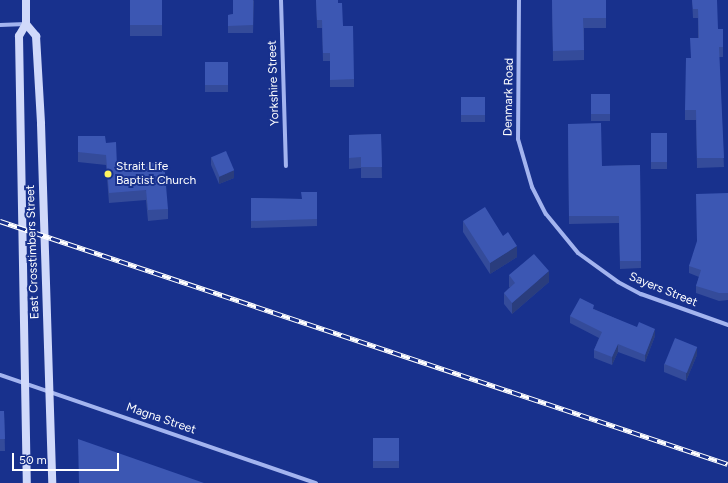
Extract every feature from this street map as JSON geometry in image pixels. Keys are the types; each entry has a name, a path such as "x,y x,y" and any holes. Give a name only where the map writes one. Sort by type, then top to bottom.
{"main road":[{"name":"East Crosstimbers Street","path":"26,0 26,24 19,36 28,483"},
{"name":"East Crosstimbers Street","path":"26,24 36,36 52,483"}],"street":[{"name":"Yorkshire Street","path":"282,0 286,166"},
{"name":"Denmark Road","path":"519,0 520,46 517,119 523,164 532,187 546,214 576,250"},
{"path":"0,25 26,24"},
{"name":"Sayers Street","path":"576,250 597,269 641,294 728,325"},
{"name":"Magna Street","path":"0,375 316,483"}],"building":[{"path":"130,0 162,0 162,25 130,25"},
{"path":"233,0 253,0 253,25 228,26 228,15 233,14"},
{"path":"316,0 338,0 338,3 342,3 343,26 353,26 354,79 330,80 330,53 323,53 322,20 317,20"},
{"path":"552,0 606,0 606,18 583,18 584,50 553,51"},
{"path":"692,0 717,0 718,29 723,29 723,47 719,47 724,158 697,158 696,110 685,110 686,58 691,58 690,38 699,38 698,9 693,9"},
{"path":"205,62 228,62 228,85 205,85"},
{"path":"591,94 610,94 610,114 591,114"},
{"path":"461,97 485,97 485,115 461,115"},
{"path":"601,123 602,166 640,165 641,261 620,261 619,216 569,216 568,124"},
{"path":"651,133 667,133 667,162 651,162"},
{"path":"381,134 382,167 361,167 361,157 349,158 349,135"},
{"path":"78,136 105,136 106,143 116,142 117,166 164,162 168,209 148,210 146,190 109,193 106,155 78,152"},
{"path":"226,151 234,170 219,177 211,157"},
{"path":"301,192 317,192 317,219 251,221 251,198 302,199"},
{"path":"728,193 728,293 719,293 696,286 701,270 689,266 697,241 696,194"},
{"path":"485,207 503,236 508,232 517,246 490,263 463,221"},
{"path":"534,254 549,271 512,303 504,293 515,283 509,275"},
{"path":"580,298 594,305 593,309 637,327 639,322 655,329 645,355 618,344 612,357 594,350 602,332 570,316"},
{"path":"675,338 697,347 687,373 665,364"},
{"path":"0,411 4,411 5,439 0,439"},
{"path":"373,438 399,438 399,461 373,461"},
{"path":"78,439 204,483 79,483"}],"railway":[{"path":"0,221 728,464"}],"place":[{"name":"Strait Life Baptist Church","path":"108,174"}]}
